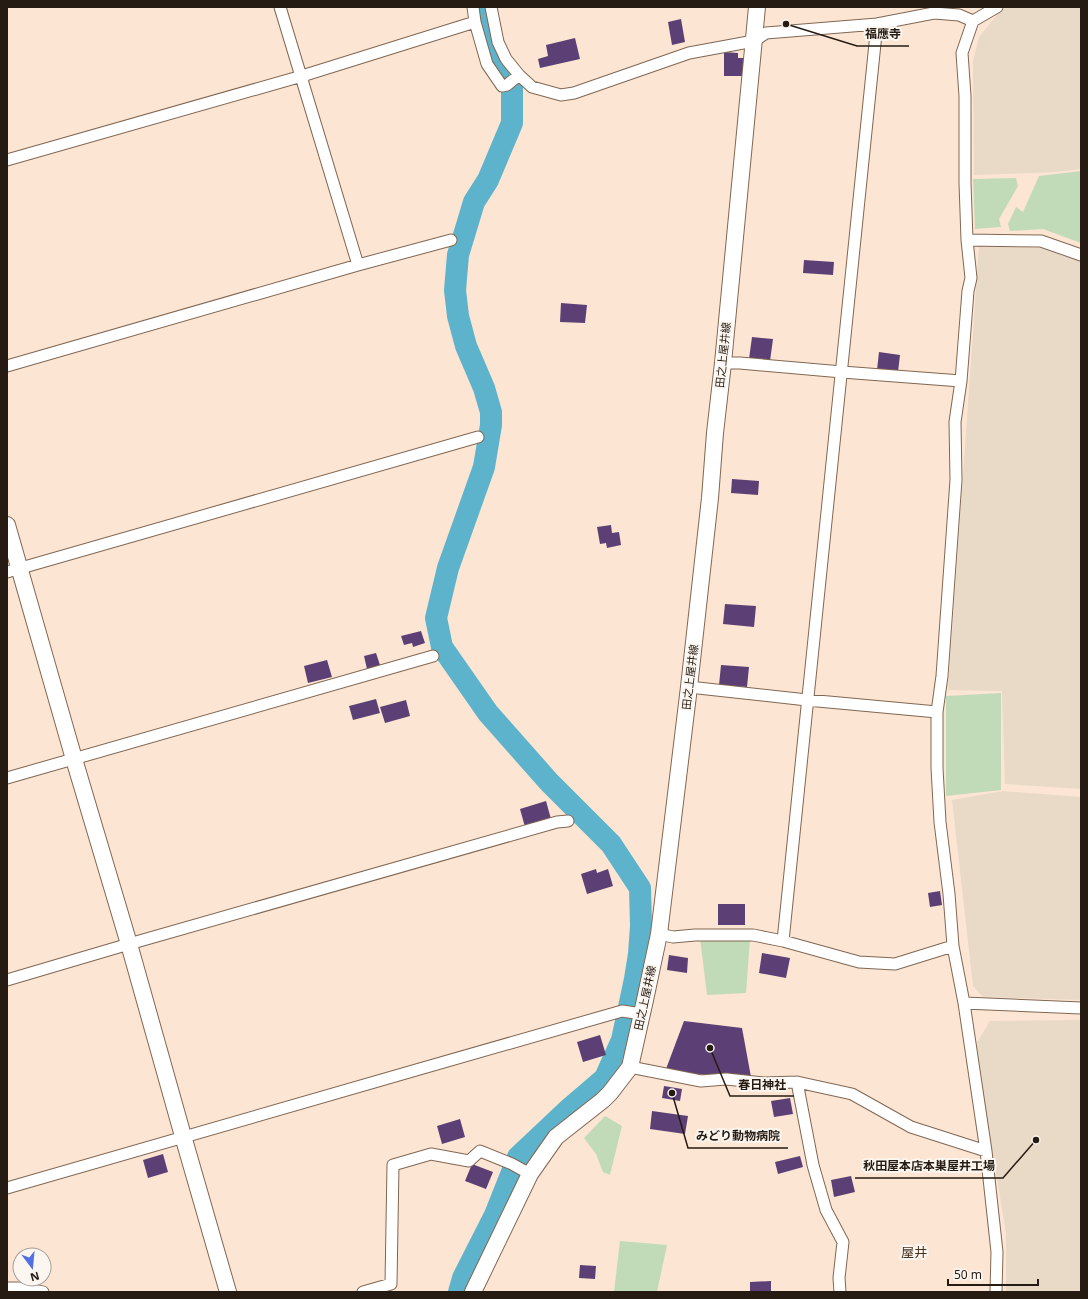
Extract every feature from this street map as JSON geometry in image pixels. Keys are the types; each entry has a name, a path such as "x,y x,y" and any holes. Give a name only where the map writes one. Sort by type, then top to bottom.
{"main road":[{"name":"田之上屋井線","path":"473,1292 526,1172 556,1137 610,1093 630,1067 642,1014 659,934 689,688 708,514 757,7"},
{"path":"7,526 13,570 74,758 129,944 228,1292"}],"street":[{"path":"280,7 358,265"},
{"path":"473,7 475,22 487,64 502,86 513,79"},
{"path":"491,7 498,42 513,79 532,87 561,95 574,93 689,53 754,41 766,34 877,24 934,13 959,15 973,21"},
{"path":"996,1292 997,1252 986,1151 964,1003 953,946 949,894 940,822 937,768 937,712 942,676 948,606 956,474 955,422 961,381 968,291 971,278 967,240 965,183 965,96 962,53 973,21 997,7"},
{"path":"7,160 302,76 475,22"},
{"path":"783,941 877,24"},
{"path":"7,366 358,265 451,240"},
{"path":"967,240 1041,241 1081,255"},
{"path":"723,363 740,363 961,381"},
{"path":"13,570 478,437"},
{"path":"7,778 434,656"},
{"path":"689,688 937,712"},
{"path":"7,980 557,822 568,821"},
{"path":"659,934 673,937 695,935 753,936 783,941 859,962 895,964 953,946"},
{"path":"964,1003 1081,1008"},
{"path":"7,1188 183,1136 622,1012 642,1014"},
{"path":"630,1067 701,1081 726,1079 764,1084 797,1082 852,1094 911,1127 986,1151"},
{"path":"797,1082 813,1165 826,1210 842,1242 839,1278 840,1292"},
{"path":"363,1292 391,1284 393,1166 431,1154 469,1160 480,1151 512,1164 526,1172"},
{"path":"7,1288 23,1288 43,1292"}],"shaded area":[{"path":"1008,7 1081,7 1081,169 1056,172 974,175 973,61 979,37 1000,11"},
{"path":"979,246 1042,248 1081,261 1081,789 1005,784 1002,691 948,690"},
{"path":"1003,791 1081,797 1081,1000 983,997 973,986 952,800"},
{"path":"1081,1020 1081,1292 1006,1292 1006,1233 975,1046 990,1021"}],"green space":[{"path":"1081,171 1081,243 1043,229 1010,231 1008,224 1016,207 1023,212 1039,176"},
{"path":"1016,178 1018,186 999,219 1001,227 975,229 973,179"},
{"path":"1001,693 1001,790 946,796 946,696"},
{"path":"700,938 750,939 746,993 707,995"},
{"path":"605,1116 622,1126 610,1175 603,1172 596,1154 584,1138"},
{"path":"620,1241 667,1245 657,1292 614,1292"}],"building":[{"path":"681,19 685,42 672,45 668,22"},
{"path":"575,38 580,59 540,68 538,59 548,56 546,45"},
{"path":"724,52 738,53 738,58 745,58 745,76 724,76"},
{"path":"804,260 834,262 833,275 803,273"},
{"path":"561,303 587,305 585,323 560,322"},
{"path":"752,337 773,339 770,361 749,359"},
{"path":"879,352 900,355 898,372 877,370"},
{"path":"732,479 759,481 758,495 731,493"},
{"path":"611,525 612,533 619,532 621,545 607,548 606,543 600,544 597,527"},
{"path":"725,604 756,606 754,627 723,624"},
{"path":"421,631 425,643 413,647 412,643 404,645 401,636"},
{"path":"376,653 380,665 367,669 364,656"},
{"path":"327,660 332,677 308,683 304,666"},
{"path":"721,665 749,667 747,687 719,685"},
{"path":"376,699 380,713 353,720 349,706"},
{"path":"406,700 410,716 385,723 380,707"},
{"path":"546,801 551,819 525,827 520,809"},
{"path":"596,869 597,873 608,869 613,886 587,894 581,874"},
{"path":"940,891 942,905 930,907 928,893"},
{"path":"718,904 745,904 745,925 718,925"},
{"path":"762,953 790,958 786,978 759,973"},
{"path":"669,955 688,958 687,973 667,970"},
{"path":"684,1021 742,1028 751,1077 693,1074 666,1069"},
{"path":"600,1035 606,1055 583,1062 577,1042"},
{"path":"664,1086 682,1089 680,1101 662,1098"},
{"path":"790,1098 793,1114 774,1117 771,1101"},
{"path":"652,1111 688,1116 685,1134 650,1129"},
{"path":"460,1119 465,1137 442,1144 437,1126"},
{"path":"163,1154 168,1172 148,1178 143,1160"},
{"path":"800,1156 803,1167 778,1174 775,1162"},
{"path":"472,1164 493,1172 486,1189 465,1181"},
{"path":"851,1176 855,1192 834,1197 831,1180"},
{"path":"580,1265 596,1266 595,1279 579,1278"},
{"path":"771,1281 771,1292 750,1292 750,1282"}],"waterway":[{"path":"459,1292 463,1278 495,1215 518,1157 570,1108 605,1078 622,1040 635,979 641,926 640,888 611,844 549,782 488,713 442,647 436,618 448,568 484,467 491,425 491,412 484,388 466,346 458,316 455,290 458,255 474,202 488,180 512,123 512,84 486,35 480,7"}],"place":[{"name":"福應寺","path":"786,24"},
{"name":"春日神社","path":"710,1048"},
{"name":"みどり動物病院","path":"672,1093"},
{"name":"秋田屋本店本巣屋井工場","path":"1036,1140"}],"district":[{"name":"屋井","path":"914,1252"}]}
